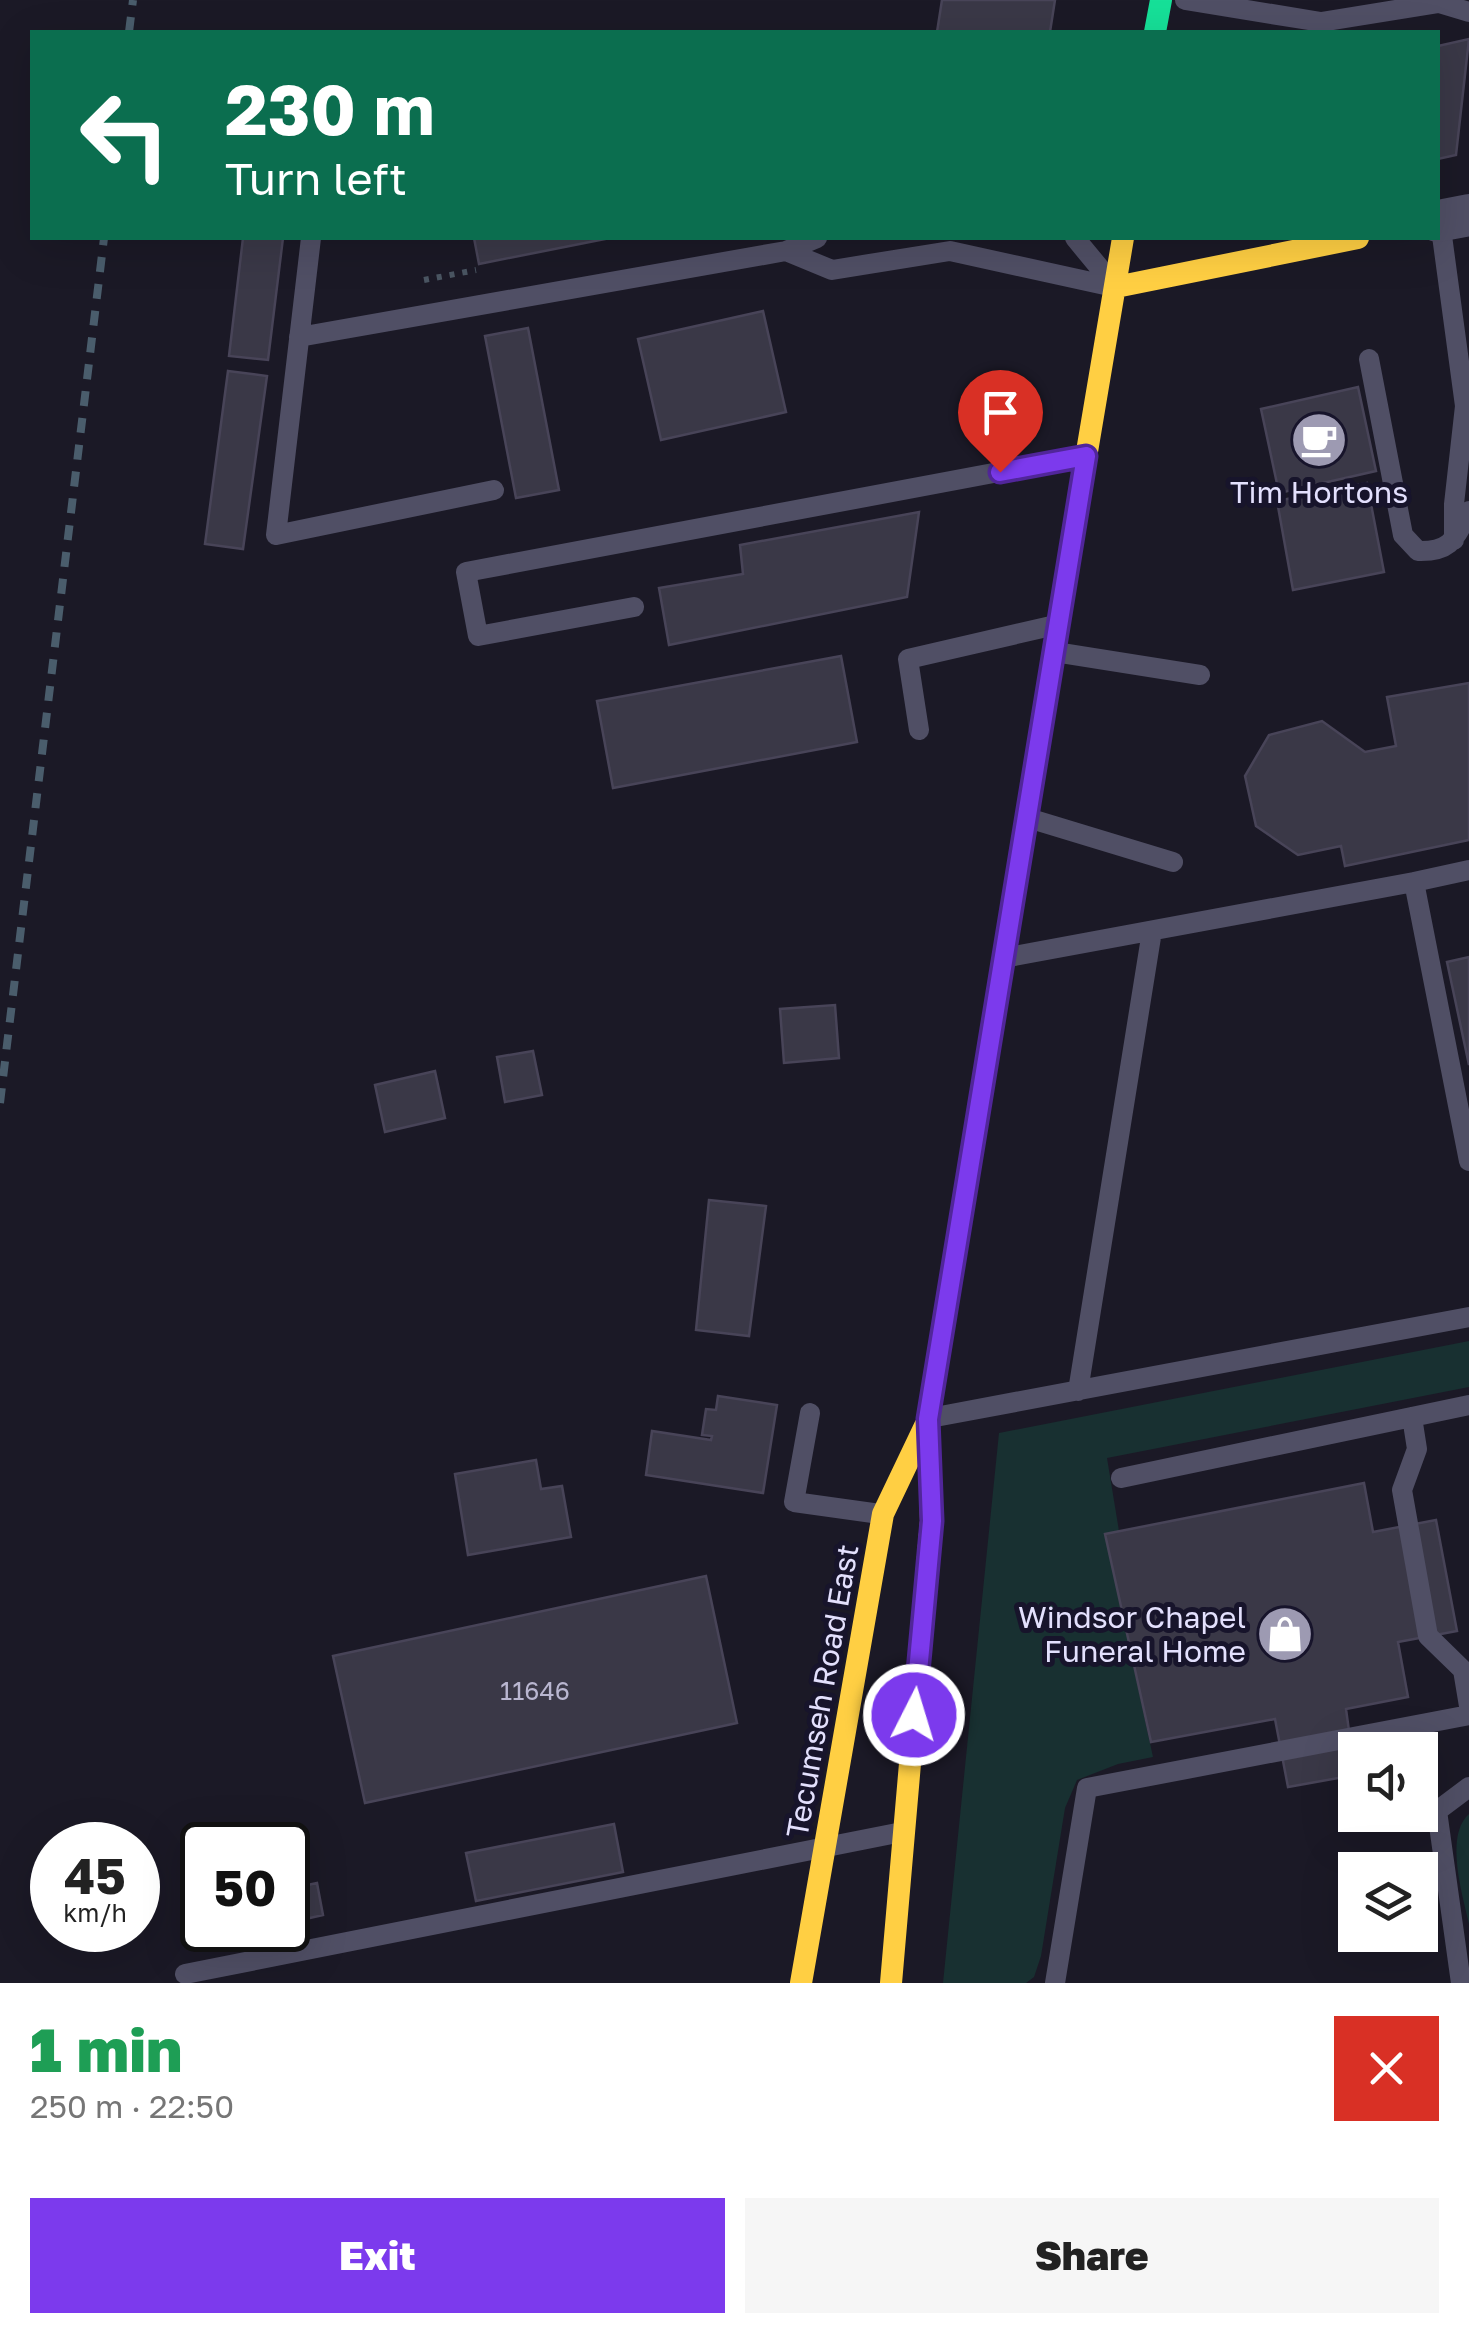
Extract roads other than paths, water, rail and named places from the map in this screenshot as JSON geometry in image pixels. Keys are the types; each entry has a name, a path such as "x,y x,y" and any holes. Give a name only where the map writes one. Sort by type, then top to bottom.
{"main road":[{"path":"1155,30 1160,0"},
{"name":"Tecumseh Road East","path":"801,1983 825,1847 928,1419 1123,240"},
{"path":"1116,287 1348,240"},
{"name":"Tecumseh Road East","path":"891,1983 904,1832 907,1518 928,1419"}],"lane":[{"path":"1185,0 1320,22 1449,2 1469,12"},
{"path":"1449,219 1465,406 1454,540"},
{"path":"311,240 276,535 494,490"},
{"path":"299,336 786,251 811,240"},
{"path":"1078,240 1116,287"},
{"path":"786,251 832,270 950,251 1116,287"},
{"path":"1369,358 1403,535 1418,551 1437,551 1454,540 1469,511"},
{"path":"634,606 478,636 466,572 1086,456"},
{"path":"919,730 908,659 1058,624"},
{"path":"1054,652 1200,675"},
{"path":"1026,818 1173,862"},
{"path":"1002,958 1469,870"},
{"path":"1414,882 1469,1161"},
{"path":"1078,1391 1152,931"},
{"path":"928,1419 1469,1317"},
{"path":"1121,1478 1469,1404"},
{"path":"810,1414 794,1502 907,1518"},
{"path":"1412,1417 1417,1449 1402,1490 1428,1636 1463,1670 1469,1706"},
{"path":"1055,1983 1087,1788 1469,1715"},
{"path":"1461,1983 1437,1811 1469,1787"},
{"path":"185,1974 904,1832"}],"railway":[{"path":"129,30 133,0"},
{"path":"0,1103 104,240"}],"place":[{"name":"Tim Hortons","path":"1319,440"},
{"name":"Windsor Chapel Funeral Home","path":"1285,1634"}]}
